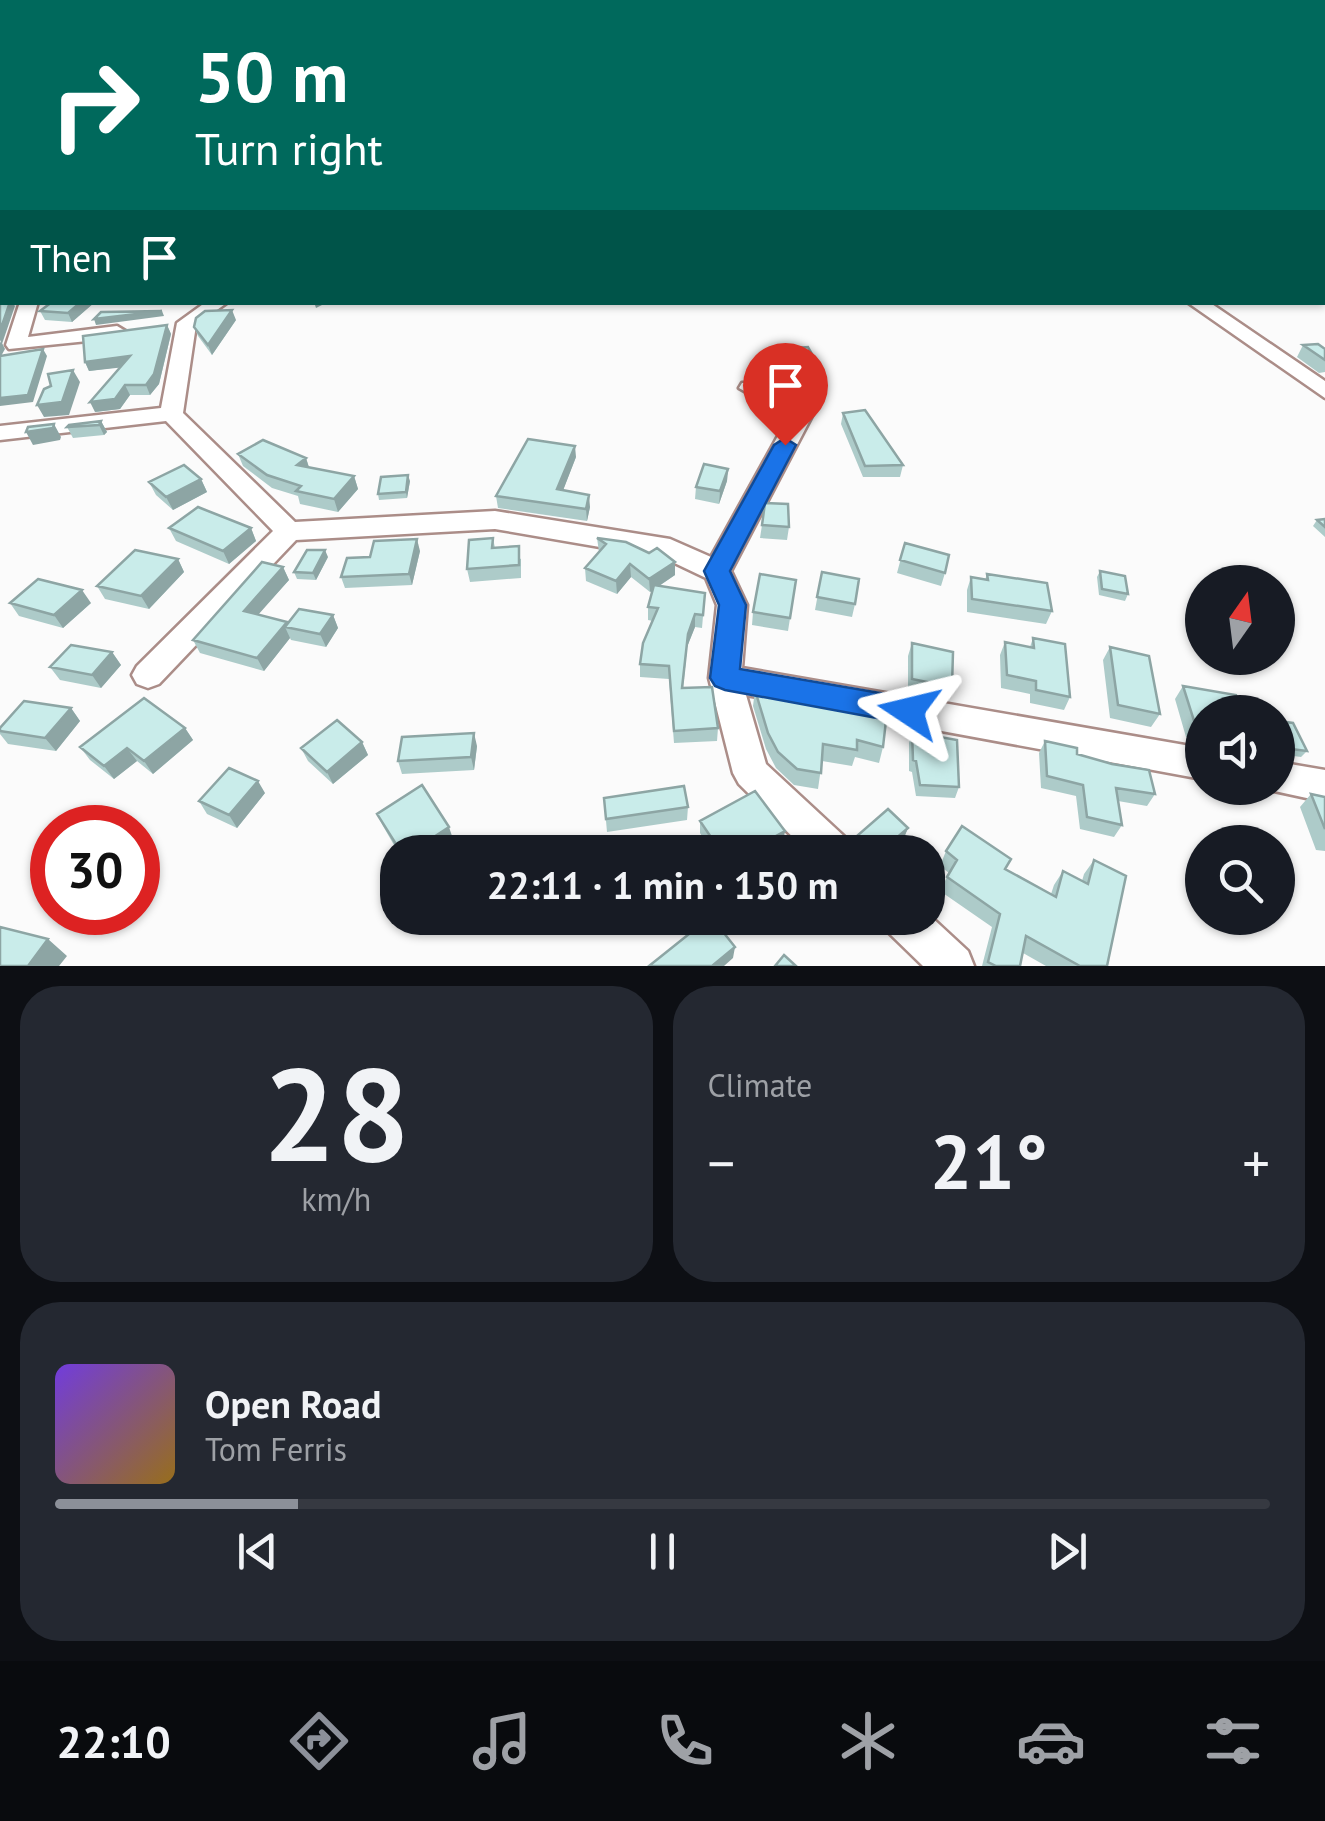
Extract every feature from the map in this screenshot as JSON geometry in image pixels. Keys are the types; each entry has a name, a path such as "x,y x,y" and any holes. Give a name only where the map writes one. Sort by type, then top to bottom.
{"street":[{"path":"28,305 16,345 130,331"},
{"path":"214,305 177,325 171,414 289,531"},
{"path":"1200,305 1319,384"},
{"path":"717,571 802,414 750,388"},
{"path":"0,433 171,414"},
{"path":"148,675 289,531 495,520 670,550 717,571 732,605 725,678 751,773 816,835"},
{"path":"725,678 1185,761"},
{"path":"1295,781 1325,786"},
{"path":"920,935 953,966"}],"building":[{"path":"0,305 9,305 0,331"},
{"path":"48,305 77,305 68,313 40,311"},
{"path":"232,310 208,345 194,327 196,318 205,311"},
{"path":"162,311 94,319 101,312"},
{"path":"167,325 154,374 146,385 125,385 115,399 90,402 130,356 85,362 83,336"},
{"path":"1318,344 1325,349 1325,360 1303,345"},
{"path":"808,347 824,375 804,377 782,349"},
{"path":"43,349 28,395 0,398 0,356"},
{"path":"73,370 62,402 37,405 44,389 51,386 48,374"},
{"path":"865,410 903,465 865,466 843,413"},
{"path":"101,421 99,425 67,427 69,425"},
{"path":"54,424 53,428 26,432 28,427"},
{"path":"528,439 575,446 557,489 589,495 586,509 496,496"},
{"path":"263,440 306,458 297,465 354,476 334,499 296,491 301,486 267,475 238,454"},
{"path":"704,464 728,469 720,491 696,487"},
{"path":"184,465 201,479 166,497 149,482"},
{"path":"408,475 406,492 378,494 381,477"},
{"path":"765,503 788,504 789,527 762,525"},
{"path":"198,507 251,528 223,551 169,528"},
{"path":"493,538 492,548 519,546 519,565 467,569 469,540"},
{"path":"597,538 626,542 649,553 657,548 675,562 649,579 630,564 616,581 585,568 606,544"},
{"path":"417,539 409,574 341,577 347,558 370,557 374,541"},
{"path":"905,543 949,555 945,573 900,560"},
{"path":"135,550 178,559 141,596 97,586"},
{"path":"307,550 325,550 313,573 294,572"},
{"path":"262,562 283,567 244,611 287,622 257,658 193,640"},
{"path":"1100,571 1125,576 1128,594 1102,589"},
{"path":"822,572 859,579 855,604 817,597"},
{"path":"760,574 796,580 790,618 753,612"},
{"path":"987,574 1047,583 1052,611 972,599 971,577 988,580"},
{"path":"38,579 82,590 54,615 10,603"},
{"path":"654,585 705,593 703,615 695,614 688,634 682,688 712,687 718,728 674,731 669,666 640,664 643,643 658,608 648,607"},
{"path":"299,609 333,615 320,634 285,627"},
{"path":"1033,638 1065,644 1070,697 1036,690 1036,681 1007,675 1005,642 1034,648"},
{"path":"912,643 953,652 952,687 912,679"},
{"path":"71,645 112,652 92,675 50,667"},
{"path":"1110,647 1149,656 1160,714 1118,705"},
{"path":"759,684 887,712 883,747 857,740 857,750 823,744 821,773 797,769 778,752 768,733 755,690"},
{"path":"1183,686 1236,695 1186,695"},
{"path":"144,698 185,728 144,761 127,748 104,766 80,747"},
{"path":"24,701 71,708 45,738 0,731"},
{"path":"337,720 362,742 327,772 301,748"},
{"path":"1295,727 1307,751 1295,750"},
{"path":"912,732 957,740 959,787 920,785 913,760"},
{"path":"474,733 471,757 398,761 402,737"},
{"path":"1045,741 1077,748 1077,754 1112,764 1149,770 1155,794 1116,788 1122,825 1087,817 1083,785 1047,776"},
{"path":"229,768 258,781 229,815 199,801"},
{"path":"422,785 449,827 437,835 390,835 377,814"},
{"path":"684,786 688,807 606,819 604,798"},
{"path":"755,791 785,831 778,835 709,835 700,821"},
{"path":"1311,794 1325,797 1325,829"},
{"path":"888,809 908,828 900,835 858,835"},
{"path":"962,826 1011,859 1005,869 1056,897 1063,871 1088,884 1094,860 1126,876 1107,966 1080,966 1026,936 1020,966 988,962 1000,914 947,877 957,860 946,851"},
{"path":"0,927 48,939 28,966 0,966"},
{"path":"688,935 725,935 735,947 712,966 649,966"},
{"path":"784,955 796,966 775,966"}],"route":[{"path":"785,445 717,571 732,605 725,678 909,711"}]}
